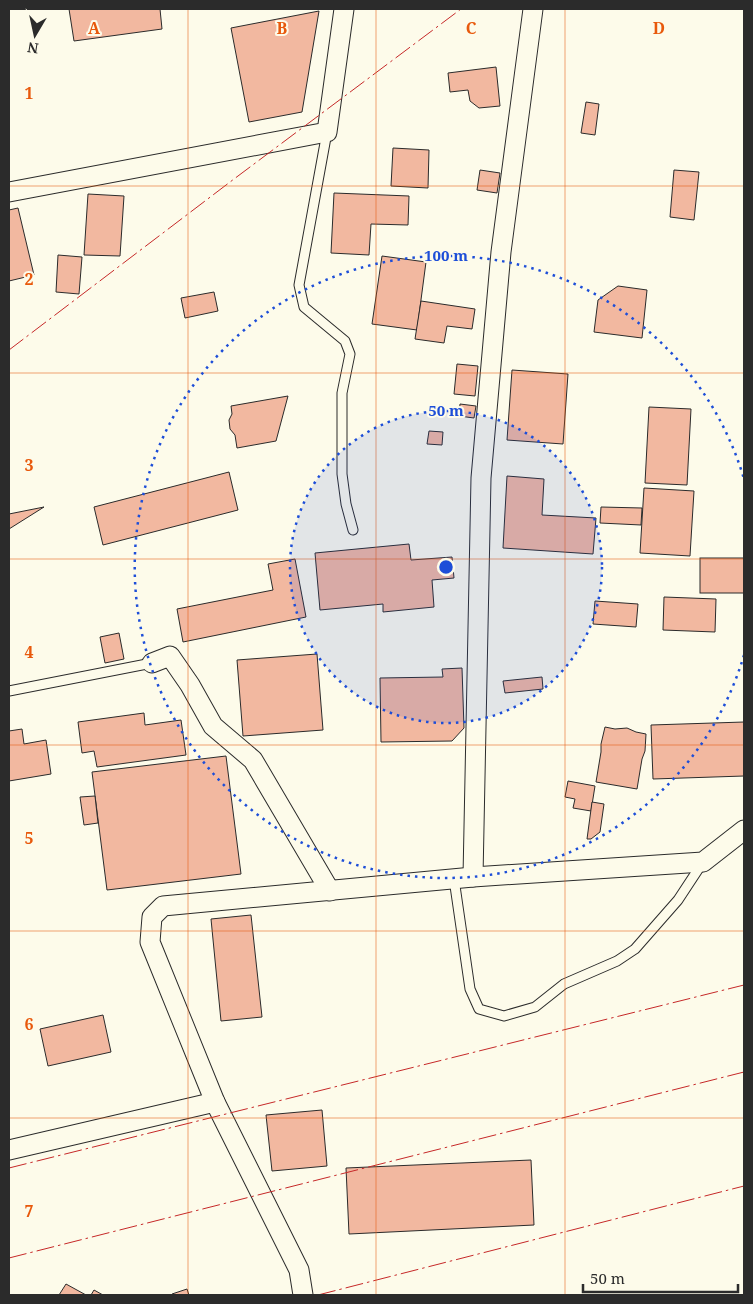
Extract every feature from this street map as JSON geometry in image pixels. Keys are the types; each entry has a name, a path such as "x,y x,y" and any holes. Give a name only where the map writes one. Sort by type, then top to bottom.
{"street":[{"path":"9,192 327,132 344,9"},
{"path":"473,877 481,478 501,252 533,9"},
{"path":"152,663 170,656 190,685 213,726 253,760 330,890"},
{"path":"303,1295 298,1270 215,1102 150,942 152,917 163,906 473,877 703,862 744,830"},
{"path":"9,1150 215,1102"}],"lane":[{"path":"327,132 299,285 304,307 345,341 350,354 342,393 342,474 346,504 353,530"},
{"path":"9,691 152,663"},
{"path":"454,879 470,989 479,1009 504,1016 535,1007 564,984 616,961 635,949 678,900 703,862"}],"building":[{"path":"69,9 160,9 162,29 74,41"},
{"path":"319,11 302,112 249,122 231,28"},
{"path":"496,67 500,106 479,108 470,101 468,90 450,92 448,73"},
{"path":"586,102 599,104 595,135 581,133"},
{"path":"393,148 429,150 428,188 391,186"},
{"path":"480,170 500,173 497,193 477,190"},
{"path":"674,170 699,172 694,220 670,217"},
{"path":"334,193 409,196 408,225 371,224 369,255 331,253"},
{"path":"88,194 124,196 120,256 84,255"},
{"path":"18,208 34,275 9,281 9,210"},
{"path":"58,255 82,257 79,294 56,292"},
{"path":"382,256 426,262 417,330 372,324"},
{"path":"618,286 647,290 642,338 594,332 598,300"},
{"path":"214,292 218,311 185,318 181,298"},
{"path":"421,301 475,309 472,329 447,326 444,343 415,339"},
{"path":"457,364 478,366 475,396 454,394"},
{"path":"512,370 568,374 563,444 507,440"},
{"path":"288,396 276,441 237,448 235,435 230,429 231,406"},
{"path":"460,404 476,406 474,418 459,416"},
{"path":"649,407 691,409 687,485 645,483"},
{"path":"429,431 443,432 442,445 427,444"},
{"path":"229,472 238,510 103,545 94,507"},
{"path":"507,476 544,479 542,515 596,518 593,554 503,548"},
{"path":"644,488 694,491 690,556 640,553"},
{"path":"44,507 9,529 9,514"},
{"path":"601,507 642,508 641,525 600,523"},
{"path":"409,544 411,560 452,557 454,578 432,580 434,607 383,612 383,604 320,610 315,553"},
{"path":"700,558 744,558 744,593 700,593"},
{"path":"295,559 306,617 183,642 177,609 273,590 268,564"},
{"path":"664,597 716,599 715,632 663,630"},
{"path":"595,601 638,604 636,627 593,624"},
{"path":"119,633 124,659 105,663 100,637"},
{"path":"317,654 323,730 243,736 237,660"},
{"path":"462,668 464,728 452,741 381,742 380,678 443,677 442,669"},
{"path":"542,677 543,689 505,693 503,681"},
{"path":"144,713 145,725 181,720 186,755 97,767 94,751 82,753 78,722"},
{"path":"744,722 744,776 653,779 651,725"},
{"path":"605,727 615,729 627,728 646,734 645,751 637,789 596,782"},
{"path":"22,729 24,744 46,740 51,774 9,781 9,731"},
{"path":"226,756 241,874 107,890 92,772"},
{"path":"568,781 595,786 591,811 573,808 575,799 565,797"},
{"path":"95,796 98,823 84,825 80,797"},
{"path":"592,802 604,804 600,832 591,839 587,839"},
{"path":"251,915 262,1017 221,1021 211,919"},
{"path":"103,1015 111,1052 48,1066 40,1029"},
{"path":"322,1110 327,1166 272,1171 266,1115"},
{"path":"531,1160 534,1225 349,1234 346,1168"},
{"path":"66,1284 86,1295 59,1295"},
{"path":"187,1289 189,1295 172,1295 172,1294"},
{"path":"94,1290 103,1295 91,1295"}],"power":[{"path":"9,350 461,9"},
{"path":"9,1168 744,985"},
{"path":"9,1258 744,1072"},
{"path":"318,1295 744,1186"}]}
